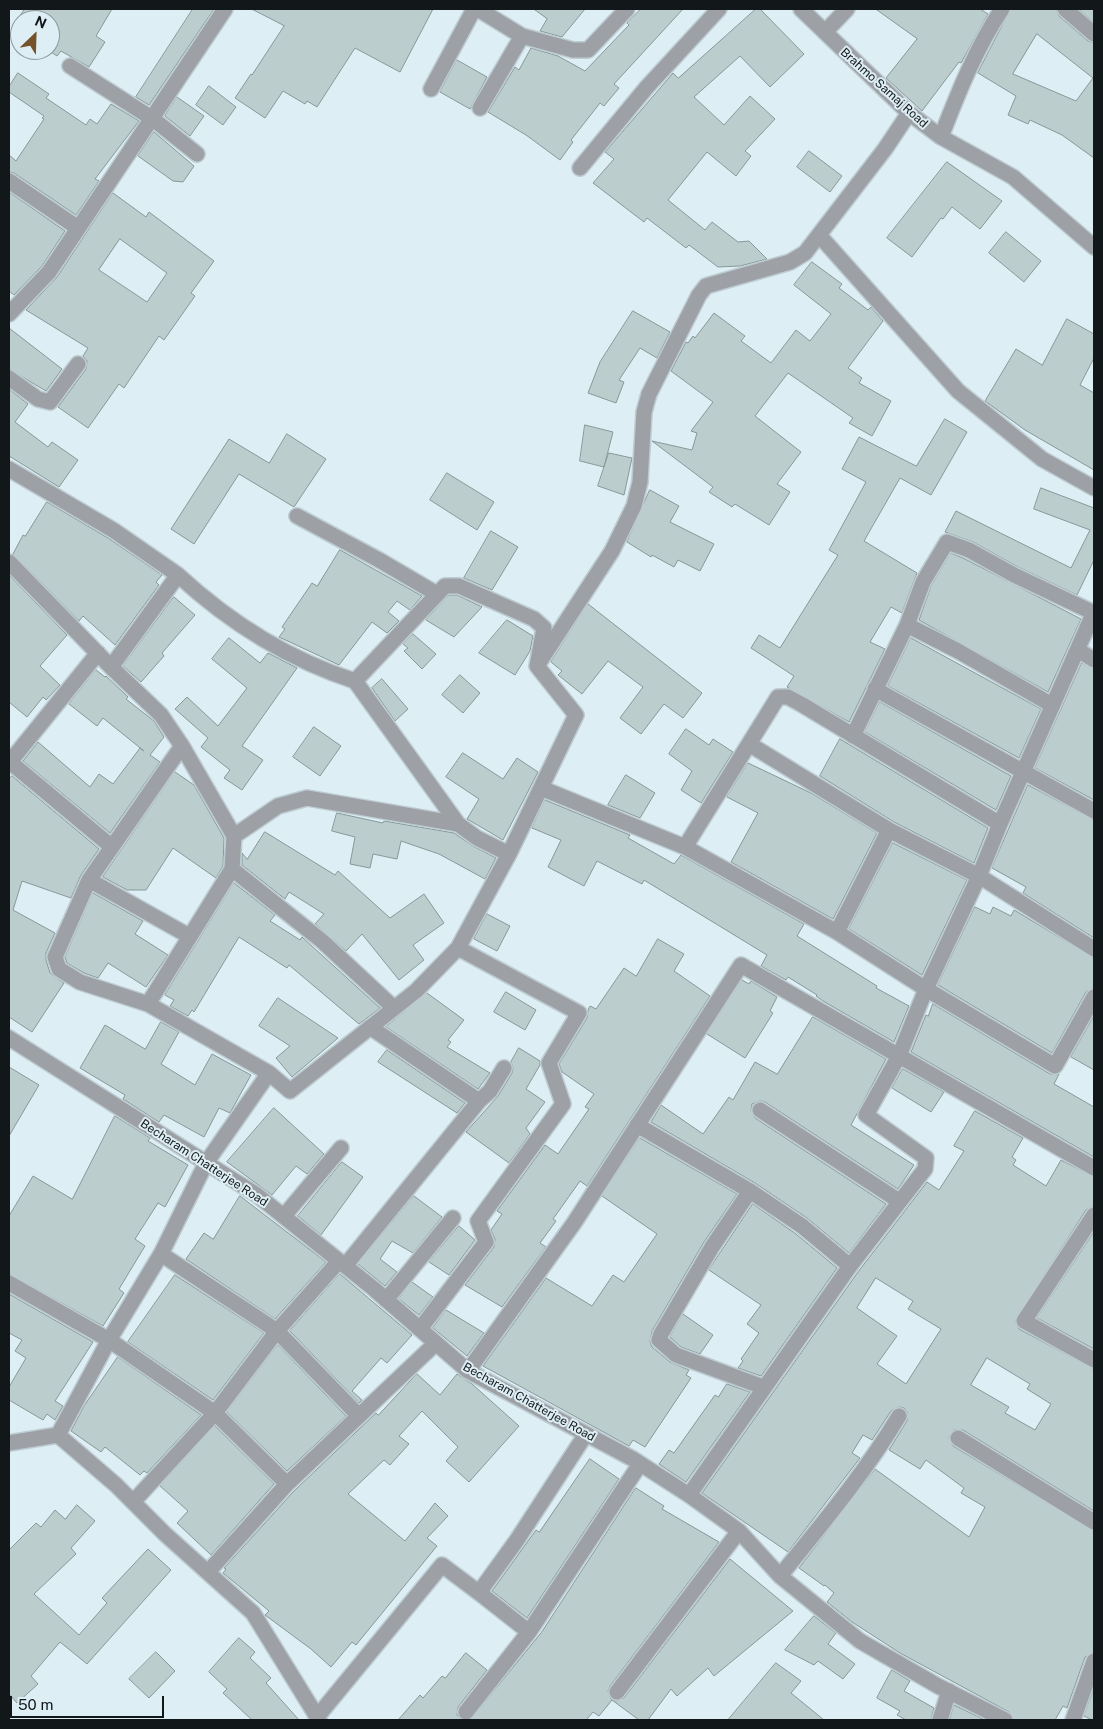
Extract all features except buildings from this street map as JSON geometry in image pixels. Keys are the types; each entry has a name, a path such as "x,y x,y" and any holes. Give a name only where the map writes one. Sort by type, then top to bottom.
{"street":[{"path":"9,314 50,272 78,228 153,120 225,9"},
{"path":"431,88 476,9 522,36 566,49 588,50 627,9"},
{"path":"580,168 646,87 718,9"},
{"name":"Brahmo Samaj Road","path":"801,9 909,113 941,138 1013,177 1094,247"},
{"path":"825,32 847,9"},
{"path":"941,138 981,46 1002,9"},
{"path":"1065,9 1094,34"},
{"path":"480,108 522,36"},
{"path":"70,66 153,120 197,154"},
{"path":"537,666 612,551 634,506 640,482 644,412 649,394 698,295 706,286 790,262 805,253 885,149 909,113"},
{"path":"9,181 78,228"},
{"path":"818,235 958,391 1042,459 1094,488"},
{"path":"9,378 38,399 50,402 78,364"},
{"path":"9,469 113,530 178,575 213,607 276,648 328,672 355,681 458,824 478,838 509,854"},
{"path":"297,516 437,594"},
{"path":"689,1495 763,1387 850,1266 925,1168 926,1158 866,1115 899,1056 926,989 979,876 1052,705 1094,613 1014,576 969,550 947,542 923,582 907,625 853,736"},
{"path":"9,562 110,667 160,715 182,746 234,836 232,869 148,1004"},
{"path":"110,667 178,575"},
{"path":"182,746 89,880 55,957 59,969 80,982 148,1004 269,1073 290,1091 416,991 458,948 509,854 576,714 537,666 544,628 534,619 459,586 446,586 437,594 417,618 355,681"},
{"path":"907,625 958,650 1052,705"},
{"path":"1078,650 1094,660"},
{"path":"98,653 9,763 112,847"},
{"path":"875,689 1094,812"},
{"path":"685,847 778,697 788,697 802,704 1000,824"},
{"path":"749,744 889,830 979,876 1094,949"},
{"path":"541,788 685,847 837,932 926,989 1056,1066 1094,997"},
{"path":"234,836 278,806 307,798 458,824"},
{"path":"837,932 889,830"},
{"path":"232,869 322,941 394,1008"},
{"path":"89,880 189,936"},
{"path":"420,1329 486,1242 478,1221 563,1104 549,1063 579,1013 458,948"},
{"path":"468,1371 574,1223 741,965 1094,1168"},
{"path":"370,1026 479,1102"},
{"name":"Becharam Chatterjee Road","path":"12,1046 206,1162 257,1195 386,1300 468,1371 640,1464 689,1495 739,1531 780,1576 860,1641 1005,1720"},
{"path":"133,1502 215,1413 277,1331 342,1264 490,1091 504,1068"},
{"path":"58,1434 108,1340 161,1254 206,1162 269,1073"},
{"path":"760,1110 899,1201"},
{"path":"638,1125 750,1191 802,1226 850,1266"},
{"path":"284,1216 341,1148"},
{"path":"750,1191 712,1247 661,1334 660,1340 676,1355 763,1387"},
{"path":"1094,1215 1024,1321 1094,1360"},
{"path":"386,1300 453,1218"},
{"path":"161,1254 277,1331 359,1416"},
{"path":"9,1283 108,1340 215,1413 287,1484"},
{"path":"208,1572 287,1484 435,1344"},
{"path":"780,1576 833,1511 880,1447 899,1416"},
{"path":"9,1443 58,1434"},
{"path":"58,1434 253,1613 318,1719 442,1565 529,1632"},
{"path":"482,1595 483,1587 487,1580 517,1540 586,1434"},
{"path":"958,1438 1094,1522"},
{"path":"466,1712 529,1632 640,1464"},
{"path":"617,1692 739,1531"},
{"path":"1073,1720 1094,1661"},
{"path":"940,1720 949,1690"}]}
